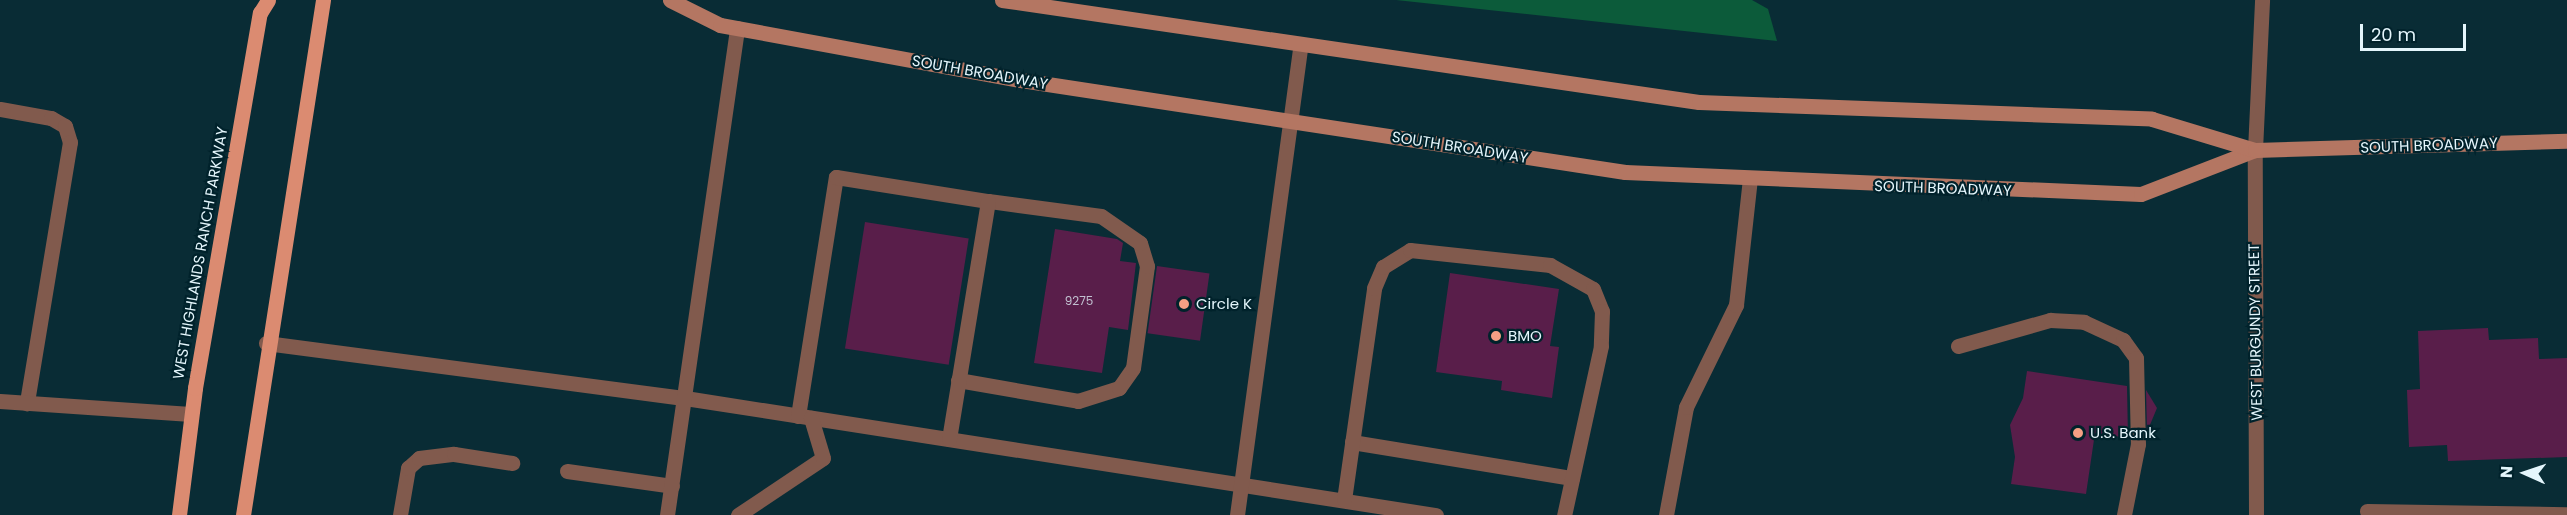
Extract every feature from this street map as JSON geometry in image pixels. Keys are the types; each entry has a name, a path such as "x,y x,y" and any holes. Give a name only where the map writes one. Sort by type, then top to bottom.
{"main road":[{"name":"WEST HIGHLANDS RANCH PARKWAY","path":"179,515 191,414 260,13 268,0"},
{"path":"243,515 266,343 323,0"},
{"name":"SOUTH BROADWAY","path":"670,0 737,28 1290,121 1625,172 2141,194 2255,150"},
{"name":"SOUTH BROADWAY","path":"1002,0 1300,47 1699,102 2152,119 2255,150 2567,141"}],"street":[{"name":"WEST BURGUNDY STREET","path":"2256,515 2255,150 2262,0"},
{"path":"667,515 737,28"},
{"path":"1237,515 1300,47"},
{"path":"0,110 51,118 65,126 70,142 27,403"},
{"path":"738,515 823,458 804,417 836,177 1101,216 1120,224 1140,243 1147,266 1133,368 1119,388 1078,401 958,380"},
{"path":"1666,515 1686,407 1736,305 1750,179"},
{"path":"949,439 988,201"},
{"path":"1344,501 1374,288 1383,267 1396,255 1410,250 1550,265 1593,289 1602,311 1601,346 1564,515"},
{"path":"1958,346 2049,320 2084,322 2123,340 2136,358 2138,444 2124,515"},
{"path":"266,343 685,399 1436,515"},
{"path":"0,401 191,414"},
{"path":"1352,442 1572,478"},
{"path":"400,515 408,468 433,454 512,463"},
{"path":"567,471 672,486"},
{"path":"2367,511 2567,514"}],"green space":[{"path":"1396,0 1752,0 1768,9 1777,41"}],"building":[{"path":"865,222 969,238 949,365 845,348"},
{"path":"1055,229 1117,239 1123,243 1120,261 1136,263 1128,330 1109,327 1102,373 1034,363"},
{"name":"Circle K","path":"1157,266 1209,273 1200,341 1148,333"},
{"name":"BMO","path":"1450,273 1559,289 1550,346 1559,347 1552,398 1501,390 1502,381 1436,372"},
{"path":"2488,328 2489,340 2538,338 2539,359 2567,358 2567,457 2448,461 2447,445 2409,447 2407,390 2420,389 2418,331"},
{"name":"U.S. Bank","path":"2027,371 2127,386 2128,438 2095,433 2086,494 2011,484 2015,457 2010,425 2023,398"},
{"path":"2146,390 2157,408 2147,432"}],"place":[{"name":"Circle K","path":"1184,304"},
{"name":"BMO","path":"1496,336"},
{"name":"U.S. Bank","path":"2078,433"}]}
